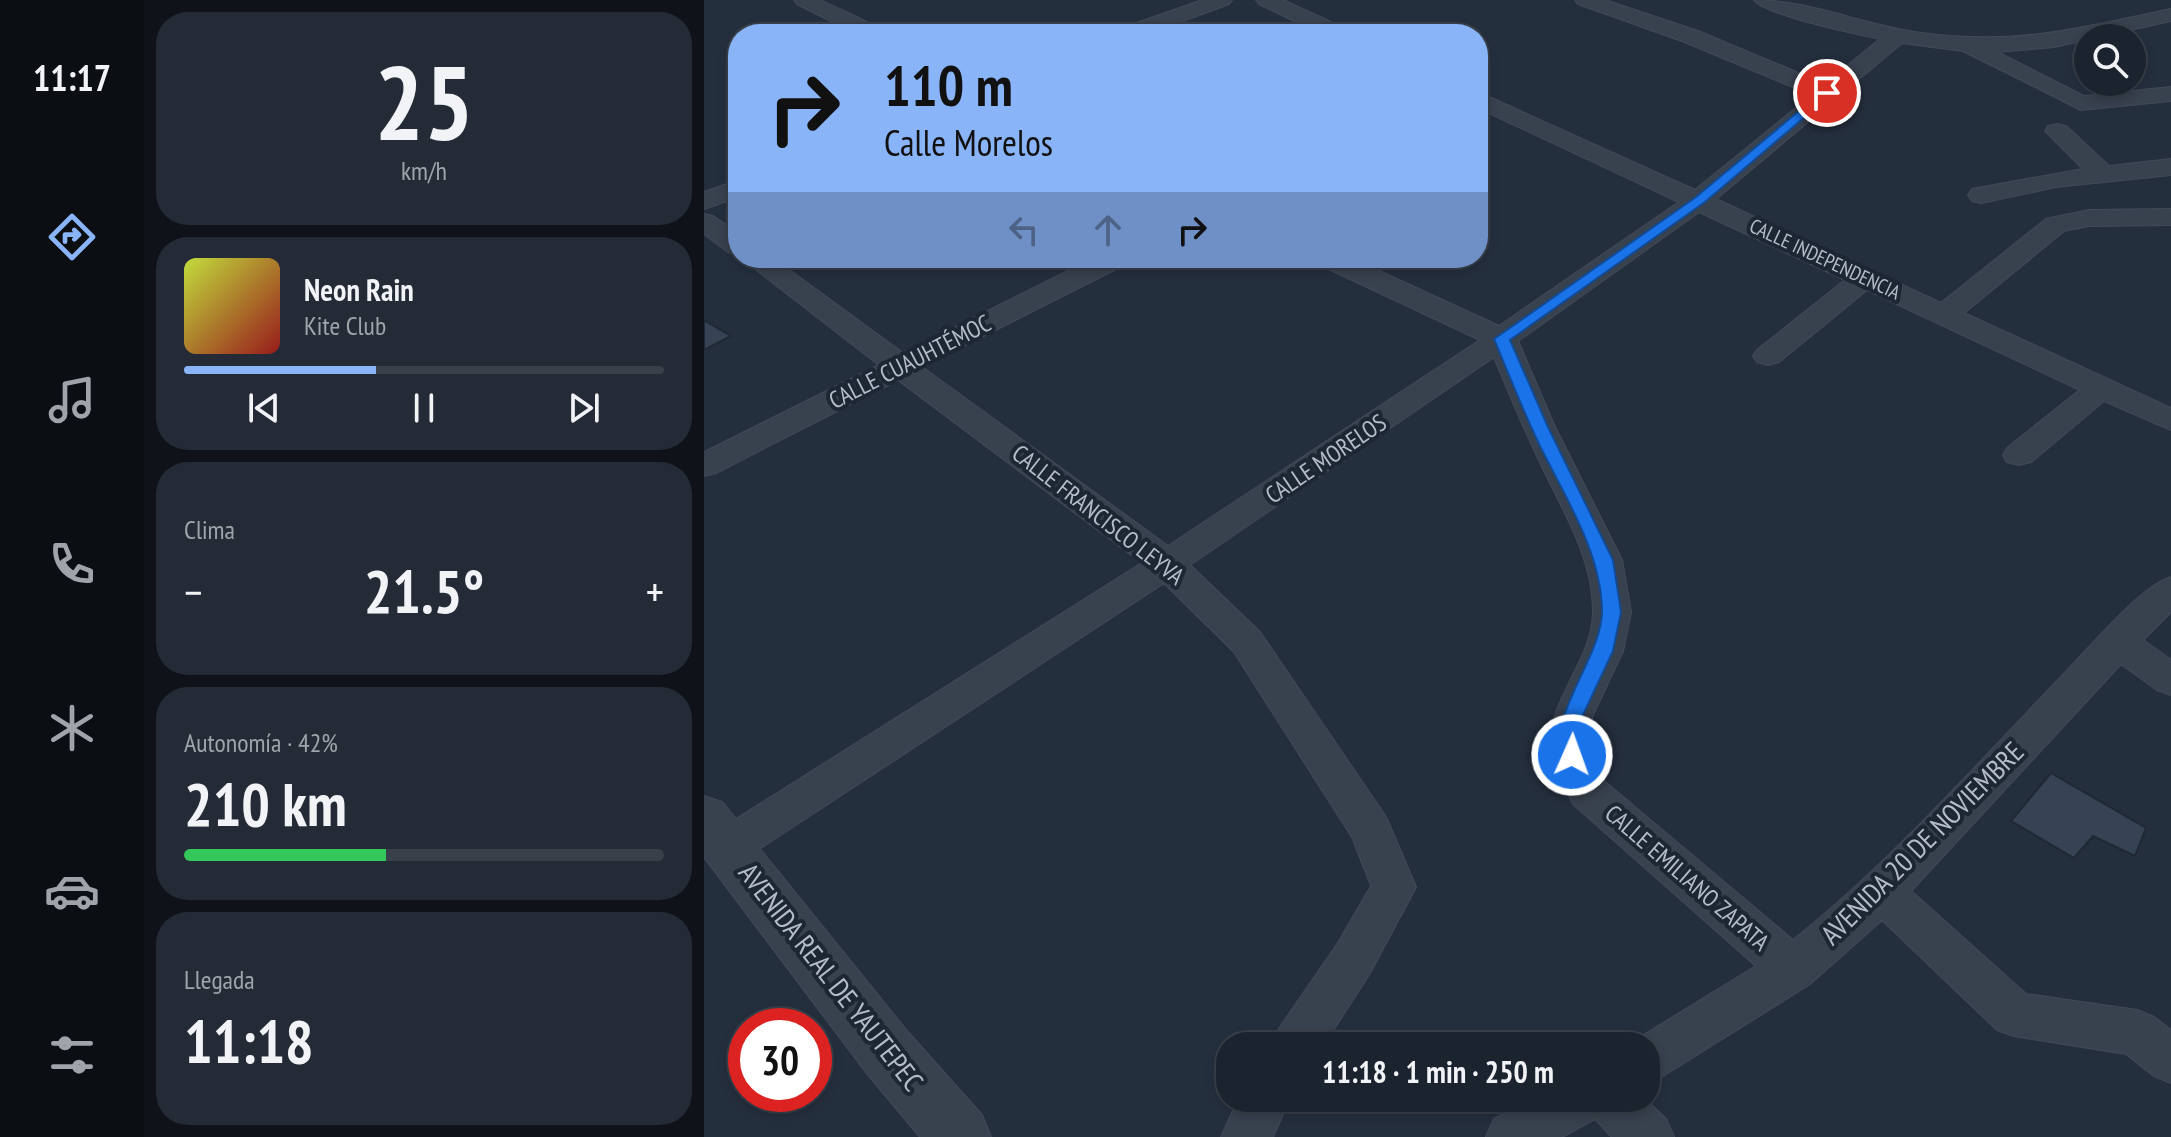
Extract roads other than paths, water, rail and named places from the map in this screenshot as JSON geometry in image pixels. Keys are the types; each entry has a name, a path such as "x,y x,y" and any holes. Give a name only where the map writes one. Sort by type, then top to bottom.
{"street":[{"path":"804,0 853,24"},
{"path":"1156,24 1222,0"},
{"path":"1266,0 1317,24"},
{"path":"1585,0 1690,36 1827,93"},
{"path":"1764,0 1897,36 1964,43 2028,44 2171,15"},
{"name":"CALLE MORELOS","path":"716,832 1167,564 1502,339 1700,199 1897,36"},
{"path":"1964,43 2081,103 2171,94"},
{"name":"CALLE INDEPENDENCIA","path":"1488,104 1700,199 1863,279 2171,420"},
{"path":"2057,131 2102,173"},
{"path":"2055,225 1981,195 2016,185 2171,167"},
{"path":"704,201 728,192"},
{"path":"1945,314 2055,225 2089,218 2171,217"},
{"path":"704,222 728,239"},
{"name":"CALLE FRANCISCO LEYVA","path":"769,268 1167,564 1247,642 1371,830 1394,887 1354,958 1304,1032"},
{"name":"CALLE CUAUHTÉMOC","path":"704,465 1096,268"},
{"path":"1349,268 1502,339"},
{"path":"1768,356 1863,279"},
{"name":"CALLE EMILIANO ZAPATA","path":"1502,339 1539,427 1604,560 1612,612 1604,651 1572,717 1572,755 1588,792 1793,969"},
{"path":"2019,455 2102,387"},
{"name":"AVENIDA 20 DE NOVIEMBRE","path":"1660,1051 1793,969 1882,892 2171,590"},
{"path":"2118,642 2171,680"},
{"name":"AVENIDA REAL DE YAUTEPEC","path":"716,832 886,1051 960,1137"},
{"path":"1882,892 2014,1014 2137,1033 2171,1060"},
{"path":"1247,1137 1259,1112"},
{"path":"1512,1137 1558,1112"},
{"path":"1623,1112 1648,1137"}]}
